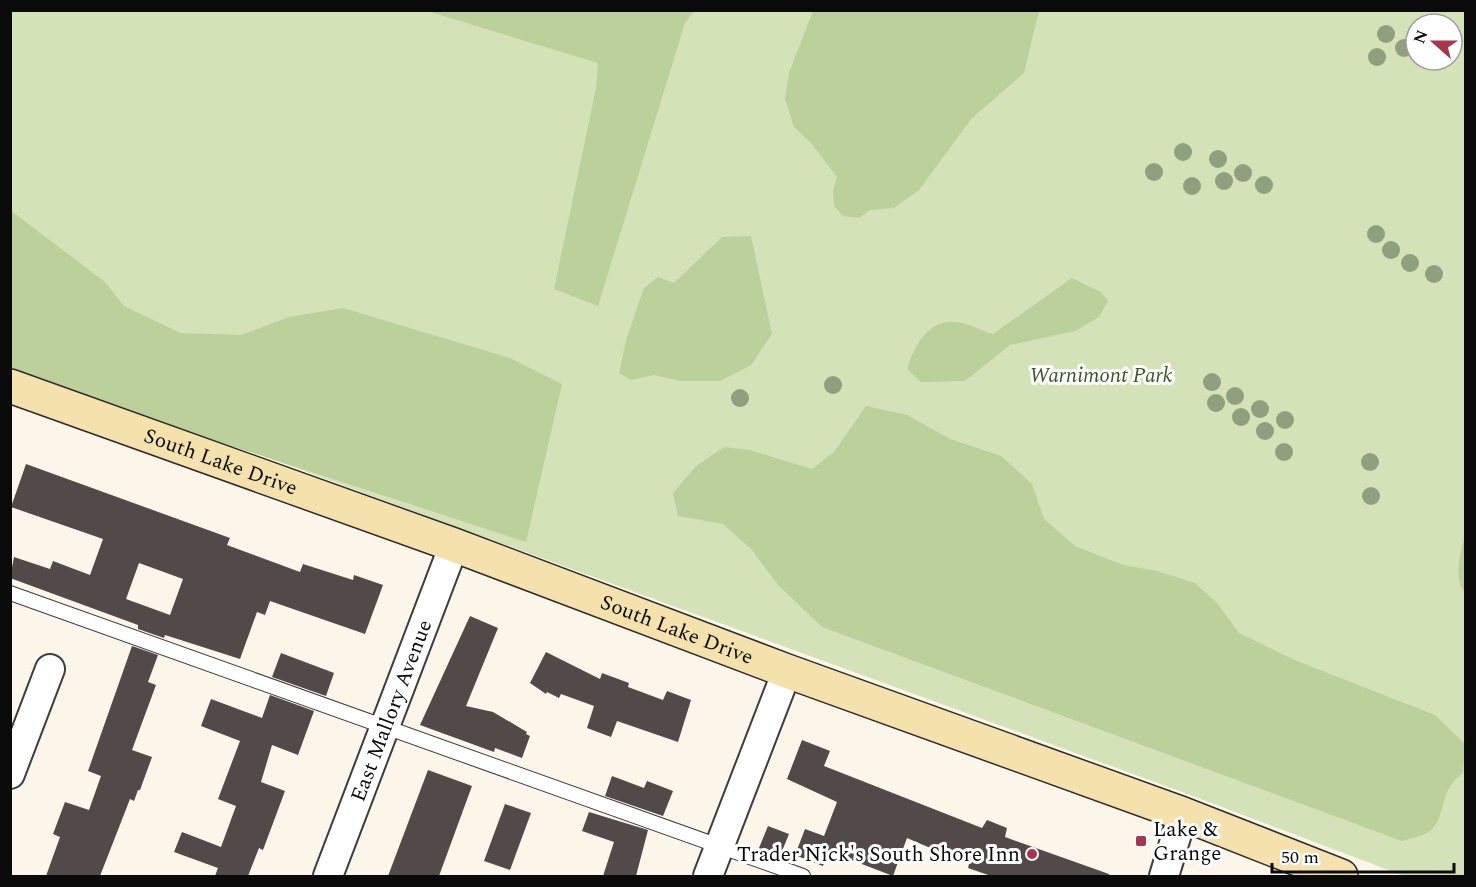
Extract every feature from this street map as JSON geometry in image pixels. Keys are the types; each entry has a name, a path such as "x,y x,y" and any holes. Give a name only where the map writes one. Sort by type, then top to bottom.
{"main road":[{"name":"South Lake Drive","path":"10,386 454,545 787,671 1183,814 1341,876"}],"street":[{"name":"East Mallory Avenue","path":"328,876 454,545"},
{"path":"10,774 50,669"},
{"path":"708,876 787,671"},
{"path":"1164,876 1183,814"}],"lane":[{"path":"10,593 384,729 803,876"}],"green space":[{"path":"813,10 1039,11 1024,73 972,118 919,190 894,208 870,210 859,218 843,216 834,206 833,190 837,177 811,143 794,127 785,99 789,73"},
{"name":"Warnimont Park","path":"10,11 1465,11 1465,876 1404,876 1193,796 11,364"},
{"path":"427,11 694,11 685,23 598,306 554,289 596,88 598,63"},
{"path":"10,210 105,282 124,306 180,333 241,335 289,317 343,308 510,358 562,384 526,542 11,374"},
{"path":"751,236 772,334 751,365 720,381 681,381 654,375 631,380 619,373 627,337 644,288 658,277 674,283 722,237"},
{"path":"1072,278 1101,292 1108,301 1099,317 1075,331 1010,345 965,381 921,382 907,369 919,341 933,328 951,322 962,323 993,334"},
{"path":"866,406 907,415 950,439 1001,456 1032,484 1044,519 1075,546 1123,565 1157,571 1195,583 1218,604 1239,633 1297,661 1435,715 1465,744 1463,773 1449,789 1440,815 1432,829 1425,834 1402,841 822,627 778,585 752,550 723,524 678,516 673,493 696,466 724,447 750,450 812,469 834,452"},
{"path":"1465,536 1465,593 1458,573"}],"building":[{"path":"26,464 230,538 227,545 300,572 303,564 353,580 354,575 383,585 365,634 270,601 265,615 257,612 240,659 165,635 164,638 138,629 138,625 10,578 14,557 50,569 53,561 90,575 103,539 11,507","holes":["139,563 183,579 170,615 126,599"]},
{"path":"470,616 498,628 466,706 493,712 527,732 526,734 530,736 522,758 495,748 494,752 420,725"},
{"path":"132,646 158,655 148,682 156,685 132,750 152,757 140,790 134,801 130,799 100,876 46,876 60,837 53,834 65,802 89,810 101,776 88,771"},
{"path":"546,652 600,679 602,673 629,683 628,687 663,700 667,691 691,700 678,742 617,721 611,737 587,728 594,706 561,694 559,698 547,692 546,694 530,683"},
{"path":"281,653 334,673 326,696 272,677"},
{"path":"270,695 314,711 298,755 272,745 261,782 285,791 263,850 259,848 248,876 215,876 218,868 174,852 182,832 221,847 236,806 218,799 240,741 201,726 211,699 262,718"},
{"path":"802,740 830,751 824,766 982,828 987,820 1007,828 1005,837 1109,874 1109,876 991,876 968,868 970,860 936,848 935,850 907,838 893,876 828,851 823,866 795,855 805,829 824,836 837,802 787,779"},
{"path":"428,770 472,786 439,876 388,876"},
{"path":"612,776 644,788 647,781 673,791 663,816 605,796"},
{"path":"505,804 531,813 510,870 484,861"},
{"path":"589,812 648,830 636,876 603,876 614,842 582,831"},
{"path":"768,826 789,834 780,856 759,848"}],"place":[{"name":"Lake & Grange","path":"1141,841"},
{"name":"Trader Nick's South Shore Inn","path":"1032,854"}]}
